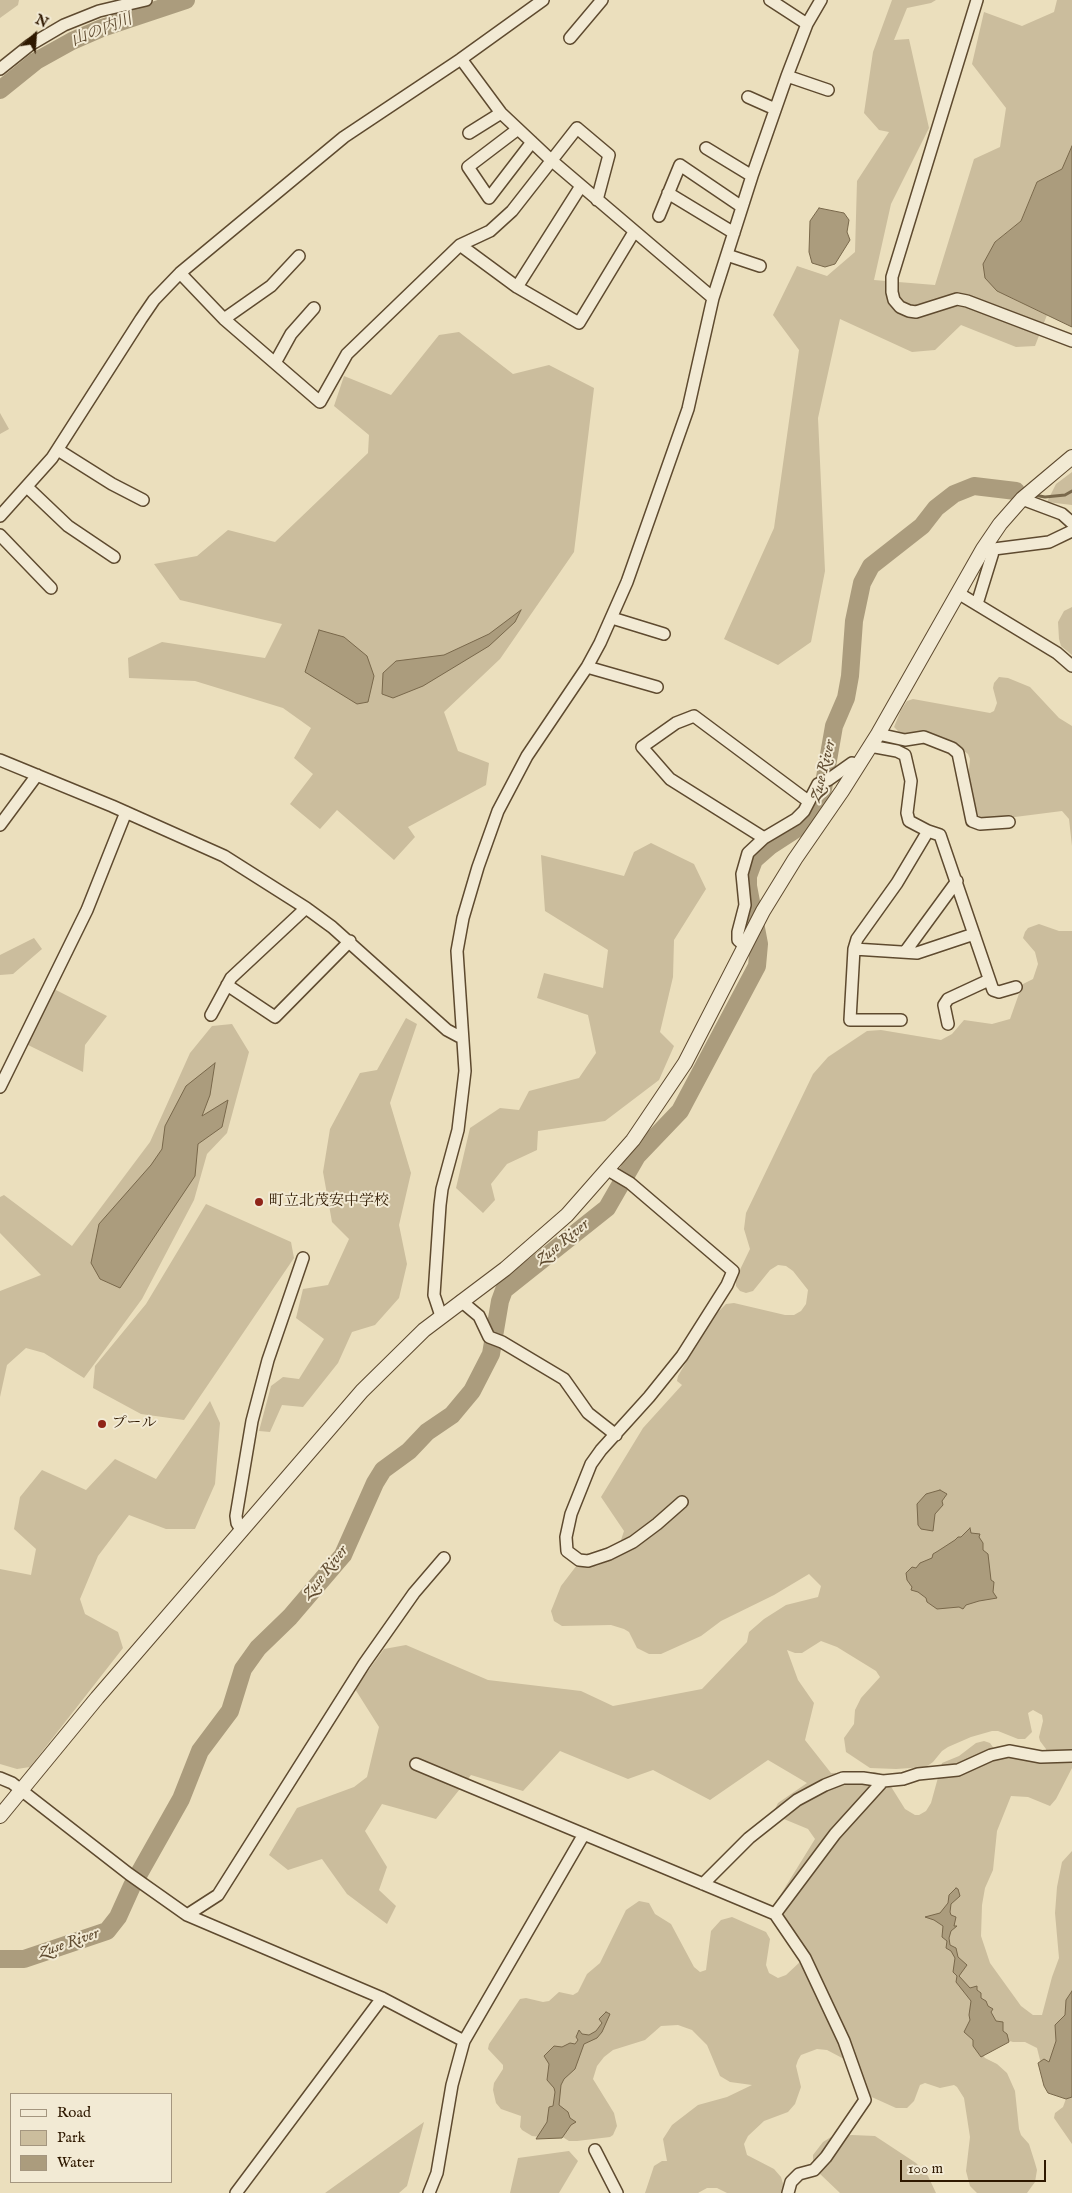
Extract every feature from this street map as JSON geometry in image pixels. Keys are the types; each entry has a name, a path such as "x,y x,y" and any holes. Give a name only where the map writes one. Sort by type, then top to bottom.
{"street":[{"path":"0,69 30,45 64,25 100,11 146,0"},
{"path":"0,516 58,450 141,318 154,300 180,273 344,137 461,59 543,0"},
{"path":"570,38 602,0"},
{"path":"770,0 807,24"},
{"path":"441,1316 434,1295 440,1205 442,1189 458,1130 466,1071 462,1038 457,951 463,918 487,839 498,811 527,756 587,667 612,618 688,409 713,298 752,176 807,24 821,0"},
{"path":"977,0 892,277 894,300 900,307 916,312 957,300 967,301 1072,341"},
{"path":"461,59 501,113 597,200 713,298"},
{"path":"787,76 828,90"},
{"path":"748,97 776,109"},
{"path":"470,133 501,113"},
{"path":"180,273 224,319 320,402 347,354 460,246 490,231 512,211 577,128 610,155 597,200"},
{"path":"518,129 468,167 489,198 532,142"},
{"path":"706,148 752,176"},
{"path":"659,216 680,165 742,207"},
{"path":"517,288 582,186"},
{"path":"668,193 734,233"},
{"path":"460,246 517,288 579,323 634,232"},
{"path":"727,255 760,266"},
{"path":"224,319 271,286 300,256"},
{"path":"275,363 291,334 314,308"},
{"path":"58,450 112,484 143,500"},
{"path":"0,1816 104,1691 362,1391 394,1357 441,1316 505,1269 613,1172 685,1063 763,911 878,734 958,593 988,549 1000,524 1022,500 1072,457"},
{"path":"27,486 68,526 114,557"},
{"path":"1022,500 1062,514 1072,523"},
{"path":"988,549 1049,542 1072,531"},
{"path":"0,535 52,588"},
{"path":"977,604 988,549"},
{"path":"958,593 1057,654 1072,666"},
{"path":"612,618 664,634"},
{"path":"587,667 657,688"},
{"path":"764,838 670,779 642,747 676,723 694,716 808,801"},
{"path":"878,734 905,740 924,737 952,748 958,753 972,821 980,824 1009,822"},
{"path":"870,746 897,750 905,755 911,781 907,813 909,821 940,835 957,881 988,980 995,992 1016,987"},
{"path":"0,760 126,812 224,856 306,908 350,941 447,1030 462,1038"},
{"path":"747,942 738,940 738,932 745,905 742,874 748,853 764,838 796,819 826,780 852,763 859,765"},
{"path":"0,825 37,775"},
{"path":"826,780 842,791"},
{"path":"0,1086 87,910 126,812"},
{"path":"901,1020 850,1020 854,949 857,939 897,883 928,831"},
{"path":"905,952 957,881"},
{"path":"211,1015 231,978 306,908"},
{"path":"854,949 917,953 974,934"},
{"path":"226,985 276,1017 350,941"},
{"path":"948,1024 944,1004 948,999 988,980"},
{"path":"613,1172 630,1183 733,1271 727,1285 682,1356 591,1464 571,1514 566,1538 567,1551 579,1560 588,1561 608,1554 633,1542 682,1502"},
{"path":"242,1531 236,1523 236,1516 252,1421 268,1360 303,1258"},
{"path":"461,1301 479,1316 488,1337 502,1342 564,1379 588,1413 616,1435"},
{"path":"187,1915 218,1895 364,1664 414,1594 444,1558"},
{"path":"703,1884 749,1838 797,1800 824,1785 843,1778 883,1781 903,1779 918,1774 958,1770 991,1756 1009,1751 1041,1757 1072,1756"},
{"path":"416,1764 775,1914 805,1958 844,2041 865,2100 826,2157 814,2170 799,2174 791,2182 788,2193"},
{"path":"0,1778 12,1783 20,1792 187,1915 382,1998 464,2040"},
{"path":"775,1914 835,1834 883,1781"},
{"path":"429,2193 437,2173 452,2085 464,2040 584,1834"},
{"path":"236,2193 382,1998"},
{"path":"595,2150 617,2193"}],"green space":[{"path":"0,0 19,0 18,5 0,18"},
{"path":"892,0 936,0 931,3 907,8 894,40 909,39 929,128 891,204 874,280 935,285 974,159 1000,147 1006,108 972,64 984,12 1022,26 1054,12 1057,0 1072,0 1072,146 1063,169 1037,182 1021,221 995,242 997,291 1047,315 1035,346 1016,347 961,325 935,350 912,352 840,319 818,418 825,571 811,642 778,665 724,639 774,528 799,350 773,315 797,266 827,276 855,252 857,181 889,132 879,130 864,113 873,52"},
{"path":"459,332 513,374 549,365 594,388 574,552 500,659 444,712 458,751 489,763 486,785 408,827 415,837 394,860 337,810 320,829 290,804 313,774 294,758 311,728 283,708 195,681 129,678 128,658 162,642 265,658 282,624 180,600 154,564 197,556 228,530 275,542 368,453 369,435 334,406 344,376 391,395 439,335"},
{"path":"0,413 9,429 0,434"},
{"path":"1072,472 1072,505 1047,502 1056,484"},
{"path":"1072,607 1072,655 1061,646 1058,622 1064,611"},
{"path":"999,677 1008,678 1030,687 1059,718 1072,726 1072,846 1069,819 1062,811 1007,818 979,818 968,781 970,759 968,754 943,737 902,735 894,727 907,701 913,699 990,713 994,711 997,703 993,688 994,683"},
{"path":"651,843 694,864 706,889 674,940 673,977 660,1032 674,1046 659,1080 605,1121 538,1131 537,1150 507,1164 491,1184 495,1200 483,1213 456,1188 470,1128 500,1108 519,1110 529,1091 579,1078 596,1053 588,1015 537,998 544,973 603,988 608,950 545,911 541,855 624,876 634,852"},
{"path":"1039,924 1059,931 1072,931 1072,1768 1056,1799 1050,1806 1028,1797 1011,1796 997,1831 993,1870 985,1888 982,1905 981,1936 990,1963 1021,2006 1033,2015 1042,2015 1059,1958 1055,1913 1057,1887 1062,1862 1072,1851 1072,1997 1051,2065 1041,2064 1037,2048 1025,2042 1013,2042 1003,2039 977,2048 985,2058 997,2064 1007,2073 1015,2091 1019,2129 1021,2135 1029,2144 1037,2170 1035,2182 1027,2193 977,2193 970,2186 966,2171 970,2137 964,2098 954,2085 940,2088 925,2083 920,2085 914,2101 907,2108 896,2108 865,2094 844,2059 827,2050 817,2049 801,2055 798,2060 796,2066 801,2087 795,2104 788,2112 764,2121 748,2136 744,2144 747,2155 774,2169 781,2177 784,2187 782,2193 727,2193 717,2188 707,2188 698,2193 645,2193 654,2166 662,2161 667,2161 663,2139 672,2125 698,2105 727,2097 752,2085 730,2082 720,2076 707,2045 692,2030 678,2025 661,2026 645,2040 613,2050 597,2066 593,2079 614,2113 617,2126 613,2135 610,2137 569,2141 561,2136 559,2081 583,2037 555,2082 557,2108 541,2137 532,2136 520,2127 521,2116 501,2109 496,2103 493,2090 494,2083 503,2069 503,2065 488,2049 489,2044 520,1999 526,1998 543,2002 549,2001 559,1992 573,1995 578,1992 587,1974 600,1963 626,1910 639,1901 649,1903 655,1914 671,1924 694,1967 700,1972 706,1970 711,1931 721,1920 732,1917 766,1932 770,1939 766,1965 769,1973 778,1978 786,1975 801,1961 773,1907 815,1839 808,1829 779,1817 775,1809 778,1803 807,1783 768,1760 710,1800 653,1770 628,1779 560,1751 523,1791 471,1775 436,1819 382,1804 365,1831 387,1867 379,1890 396,1906 387,1924 347,1894 322,1859 288,1870 269,1855 297,1808 354,1787 367,1777 379,1727 355,1689 384,1649 406,1645 488,1680 581,1691 613,1706 702,1689 747,1642 749,1632 764,1619 786,1605 818,1597 821,1586 809,1574 774,1595 721,1621 701,1636 661,1654 649,1654 637,1648 629,1632 611,1625 562,1626 554,1621 551,1611 561,1586 577,1565 580,1563 596,1566 604,1563 610,1560 619,1546 624,1531 601,1497 643,1428 682,1385 677,1381 678,1376 712,1318 726,1304 734,1303 785,1315 794,1315 801,1311 806,1304 808,1290 793,1271 786,1266 778,1265 770,1270 753,1291 746,1293 740,1291 736,1286 736,1278 750,1249 744,1229 746,1213 813,1074 828,1057 867,1031 881,1030 941,1040 952,1034 964,1020 992,1024 1010,1019 1023,984 1033,979 1038,964 1035,952 1023,938 1028,928","holes":["821,1641 837,1647 876,1671 880,1677 861,1698 855,1710 854,1724 844,1738 846,1752 870,1768 926,1767 948,1747 971,1737 992,1731 998,1731 1018,1739 1025,1739 1032,1732 1028,1713 1033,1710 1042,1715 1043,1721 1039,1737 1046,1749 1045,1760 1039,1762 999,1756 990,1743 984,1741 976,1743 959,1756 942,1763 931,1803 926,1811 919,1815 915,1815 905,1809 885,1777 879,1773 831,1773 805,1740 814,1703 798,1680 787,1650 802,1653"]},
{"path":"34,938 42,949 13,974 0,975 0,955"},
{"path":"54,989 107,1016 85,1045 83,1072 26,1044"},
{"path":"406,1018 417,1024 390,1103 411,1173 399,1225 407,1264 399,1298 375,1325 352,1332 338,1363 303,1407 282,1405 270,1432 259,1431 271,1386 283,1377 299,1379 324,1339 296,1318 303,1289 328,1285 349,1239 332,1222 323,1172 330,1129 360,1073 377,1070"},
{"path":"232,1024 249,1052 227,1133 207,1154 194,1200 142,1299 84,1378 44,1353 26,1348 7,1365 0,1397 0,1291 41,1275 0,1233 0,1197 4,1195 72,1246 150,1142 190,1053 212,1026"},
{"path":"206,1204 291,1242 294,1258 184,1420 141,1414 93,1388 95,1366 146,1304"},
{"path":"210,1401 220,1423 215,1484 195,1529 166,1529 129,1515 98,1556 80,1599 85,1614 118,1632 123,1648 30,1767 17,1769 0,1764 0,1569 31,1575 36,1549 14,1529 20,1497 42,1470 86,1490 115,1459 156,1479"},
{"path":"1072,2091 1072,2144 1054,2118 1055,2113 1063,2107 1067,2096"},
{"path":"424,2122 407,2186 399,2193 325,2193"},
{"path":"852,2135 875,2136 916,2163 928,2176 936,2193 840,2193 819,2173 813,2164 813,2155 823,2142 831,2137"},
{"path":"569,2151 578,2161 559,2193 510,2193 518,2158"}],"water":[{"path":"1072,146 1072,327 997,291 985,278 983,264 995,242 1021,221 1037,182 1062,169"},
{"path":"819,208 844,213 849,220 847,232 850,240 835,264 825,267 812,263 809,252 810,221"},
{"path":"521,610 515,622 489,646 423,686 393,698 382,694 383,673 396,661 444,655 489,634"},
{"path":"319,630 344,637 367,656 374,676 368,702 357,704 305,672"},
{"path":"215,1063 210,1095 202,1116 228,1100 222,1127 198,1144 195,1176 120,1288 100,1279 91,1263 99,1224 151,1165 162,1149 165,1126 186,1086"},
{"path":"940,1490 947,1494 942,1501 943,1505 935,1514 933,1531 921,1529 918,1525 917,1504 926,1494"},
{"path":"970,1528 971,1533 980,1534 979,1537 983,1543 983,1550 988,1554 991,1580 994,1582 993,1592 997,1598 966,1605 963,1609 959,1607 937,1609 918,1592 911,1590 912,1587 907,1580 906,1573 912,1567 916,1568 920,1563 932,1558 933,1554 958,1537 961,1537"},
{"path":"956,1888 960,1896 951,1904 950,1912 951,1915 956,1917 954,1926 957,1926 951,1931 949,1938 950,1945 956,1948 958,1957 967,1965 959,1976 970,1988 977,1986 977,1990 981,1993 981,1998 993,2009 991,2012 996,2021 1003,2022 1003,2031 1007,2034 1009,2042 981,2057 973,2046 973,2040 964,2032 970,2020 971,2001 956,1982 957,1976 953,1972 955,1958 951,1951 946,1948 947,1941 942,1937 943,1926 925,1917 940,1913 948,1903 949,1895"},
{"path":"1072,1991 1072,2097 1066,2099 1048,2093 1044,2086 1038,2063 1044,2059 1049,2062 1056,2041 1055,2025 1065,2015 1066,2000"},
{"path":"606,2012 610,2014 602,2032 597,2038 584,2044 575,2069 564,2079 561,2085 559,2105 576,2122 571,2125 562,2138 536,2139 547,2122 549,2107 553,2106 555,2092 547,2080 549,2064 544,2056 554,2046 562,2047 570,2043 575,2044 578,2040 576,2037 579,2030 582,2034 589,2035 596,2031 602,2023 599,2019"}],"waterway":[{"name":"山の内川","path":"0,90 36,61 72,41 102,28 186,0"},
{"name":"Zuse River","path":"0,1959 24,1959 107,1931 118,1917 132,1886 181,1799 200,1751 230,1711 243,1669 258,1648 290,1617 343,1555 375,1483 383,1470 409,1451 427,1432 452,1415 472,1391 491,1354 500,1301 504,1290 607,1208 637,1156 680,1111 757,966 759,944 748,886 748,876 754,860 770,846 807,822 819,801 823,789 834,726 846,698 850,676 854,621 862,583 871,566 922,526 936,508 954,494 974,486 1016,491"},
{"name":"Zuse River","path":"1016,491 1023,492"},
{"path":"1034,495 1045,497 1065,495 1072,491"}],"place":[{"name":"町立北茂安中学校","path":"259,1202"},
{"name":"プール","path":"102,1424"}]}
